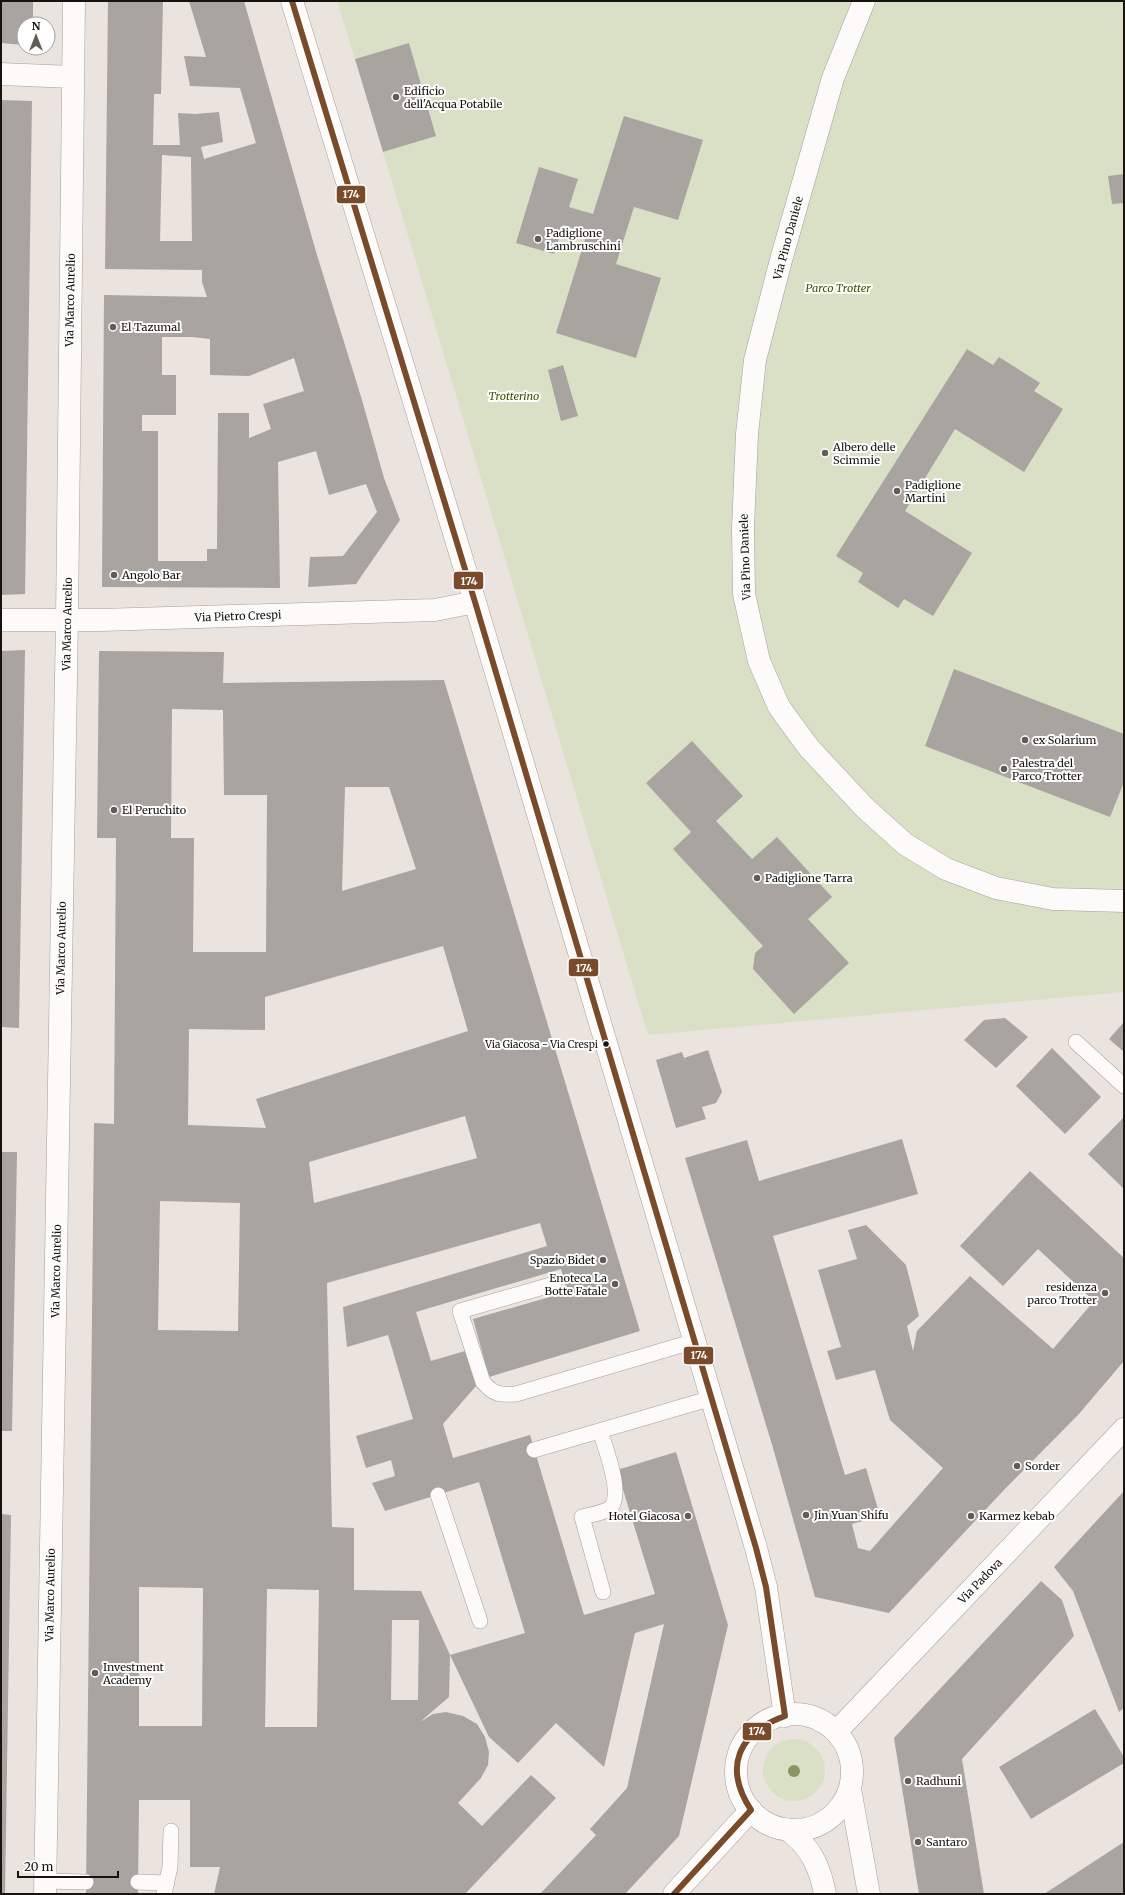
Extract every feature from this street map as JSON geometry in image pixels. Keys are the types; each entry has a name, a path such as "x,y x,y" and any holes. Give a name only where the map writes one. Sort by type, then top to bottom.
{"street":[{"name":"Via Marco Aurelio","path":"45,1888 67,620 74,1"},
{"path":"292,1 475,602 756,1548 766,1587 785,1716"},
{"name":"Via Pino Daniele","path":"864,1 833,78 781,260 755,360 747,434 743,528 744,594 759,661 779,707 809,748 865,808 905,844 946,869 996,888 1053,899 1124,901"},
{"path":"1,74 72,77"},
{"name":"Via Pietro Crespi","path":"1,620 109,620 434,610 475,602"},
{"name":"Via Padova","path":"836,1732 1124,1429"},
{"path":"792,1714 813,1718 826,1724 836,1732 845,1745 851,1758 852,1773 850,1789 844,1803 829,1819 809,1828 788,1830 774,1827 761,1820 751,1810 743,1798 737,1778 737,1763 741,1749 748,1737 771,1719 792,1714"},
{"path":"850,1789 869,1894"},
{"path":"674,1894 751,1810"},
{"path":"788,1830 800,1839 814,1857 819,1868 825,1894"}],"lane":[{"path":"1076,1042 1124,1086"},
{"path":"554,1284 460,1311 483,1382 490,1391 502,1395 516,1394 695,1341"},
{"path":"534,1450 712,1398"},
{"path":"600,1431 616,1490 615,1501 609,1509 582,1517 603,1592"},
{"path":"438,1495 480,1621"},
{"path":"138,1882 166,1888 170,1867 171,1831"},
{"path":"45,1888 86,1882"}],"green space":[{"name":"Parco Trotter","path":"337,1 1124,1 1124,992 648,1035 383,152 436,135 409,43 355,59"},
{"path":"788,1739 800,1739 816,1748 823,1758 825,1770 823,1782 816,1792 800,1801 788,1801 777,1796 768,1787 763,1776 763,1764 768,1753 777,1744"}],"building":[{"path":"1,1 33,1 33,16 16,16 16,44 1,43"},
{"path":"108,1 163,1 161,94 154,94 153,145 180,145 178,113 195,114 219,112 223,142 201,147 204,159 256,143 240,88 190,86 184,56 206,57 189,1 244,1 317,255 362,400 384,478 400,520 356,584 308,587 310,557 343,556 377,512 366,484 329,495 316,451 278,462 280,588 102,587 104,295 207,297 202,282 202,270 105,269","holes":["162,155 191,157 192,241 160,241","162,337 192,337 210,339 210,375 249,376 294,358 304,391 263,404 271,429 249,438 249,413 218,413 217,549 207,549 207,561 158,561 158,431 142,431 142,415 176,415 176,375 162,375"]},
{"name":"Edificio dell'Acqua Potabile","path":"409,43 436,136 383,152 355,59"},
{"path":"1,100 32,101 25,594 1,595"},
{"name":"Padiglione Lambruschini","path":"624,116 703,140 678,220 634,207 616,264 661,278 636,358 556,333 587,233 563,225 554,254 516,243 539,167 578,179 569,207 593,214"},
{"path":"1124,174 1124,203 1112,204 1108,176"},
{"name":"Padiglione Martini","path":"967,349 993,365 999,357 1040,383 1034,391 1063,409 1024,472 955,429 905,511 972,553 933,616 904,599 898,608 858,582 863,573 836,556"},
{"path":"563,365 578,416 561,421 548,370"},
{"path":"25,650 19,1028 1,1027 1,651"},
{"path":"99,651 224,652 223,683 444,680 640,1331 489,1377 473,1319 567,1292 561,1269 416,1312 431,1361 465,1351 476,1386 443,1424 453,1458 530,1435 584,1615 655,1594 617,1470 676,1452 728,1625 679,1836 625,1894 540,1894 596,1835 590,1829 627,1788 664,1624 635,1633 604,1767 556,1723 518,1763 489,1737 450,1655 449,1697 420,1722 433,1714 446,1712 463,1716 477,1724 485,1737 489,1752 488,1765 481,1778 458,1803 482,1826 531,1775 556,1798 465,1894 214,1894 220,1867 190,1867 190,1800 139,1800 138,1894 86,1894 94,1123 114,1124 116,838 97,838","holes":["172,709 223,710 224,795 267,795 266,952 193,952 194,838 171,838","345,787 389,787 416,869 342,891","443,946 468,1031 256,1099 266,1128 188,1125 189,1029 265,1030 265,997","465,1116 477,1158 314,1203 309,1162","160,1201 240,1203 238,1331 158,1330","540,1223 547,1246 343,1307 347,1347 388,1335 413,1419 356,1436 366,1468 391,1460 395,1476 372,1483 385,1511 479,1482 525,1633 450,1655 421,1591 354,1590 354,1528 332,1527 327,1283","139,1587 203,1588 202,1726 139,1726","267,1589 319,1590 317,1727 265,1727","392,1620 419,1620 418,1700 391,1700"]},
{"name":"ex Solarium","path":"954,669 1124,734 1124,782 1110,817 925,746"},
{"name":"Padiglione Tarra","path":"692,741 743,796 716,821 752,859 777,837 832,897 808,919 849,963 794,1014 753,969 755,953 763,946 673,849 691,832 646,783"},
{"path":"1005,1018 1028,1037 996,1068 964,1040 984,1020"},
{"path":"1124,1022 1124,1052 1109,1039"},
{"path":"1052,1048 1101,1097 1065,1134 1016,1086"},
{"path":"708,1050 722,1092 716,1103 702,1107 706,1119 676,1128 656,1060 682,1052 684,1058"},
{"path":"1124,1117 1124,1189 1088,1154"},
{"path":"902,1139 918,1194 773,1236 845,1475 866,1468 880,1516 852,1524 858,1548 870,1551 943,1468 890,1420 875,1370 836,1380 827,1351 841,1347 818,1270 857,1259 848,1230 866,1225 906,1265 919,1316 907,1326 913,1351 917,1331 970,1276 1053,1349 1094,1301 1038,1249 1003,1286 960,1246 1030,1171 1124,1258 1124,1361 1078,1415 1003,1491 889,1613 815,1597 773,1448 685,1158 747,1140 759,1181"},
{"path":"1,1152 17,1152 12,1431 1,1431"},
{"path":"1124,1491 1124,1708 1119,1712 1073,1591 1054,1567"},
{"path":"1,1514 11,1515 5,1894 1,1894"},
{"path":"1041,1581 1062,1600 1074,1636 962,1759 984,1894 919,1894 894,1738"},
{"path":"1095,1709 1124,1757 1124,1763 1031,1819 999,1767"},
{"path":"1124,1842 1124,1894 1044,1894"}],"transit line":[{"name":"174","path":"292,1 475,602 756,1548 766,1587 785,1716 769,1723 756,1732 746,1742 740,1753 737,1766 738,1780 742,1794 751,1810 674,1894"}],"place":[{"name":"Edificio dell'Acqua Potabile","path":"396,97"},
{"name":"Padiglione Lambruschini","path":"538,239"},
{"name":"El Tazumal","path":"113,327"},
{"name":"Albero delle Scimmie","path":"825,453"},
{"name":"Padiglione Martini","path":"897,491"},
{"name":"Angolo Bar","path":"114,575"},
{"name":"ex Solarium","path":"1025,740"},
{"name":"Palestra del Parco Trotter","path":"1004,769"},
{"name":"El Peruchito","path":"114,810"},
{"name":"Padiglione Tarra","path":"757,878"},
{"name":"Via Giacosa - Via Crespi","path":"606,1044"},
{"name":"Spazio Bidet","path":"603,1260"},
{"name":"Enoteca La Botte Fatale","path":"615,1284"},
{"name":"residenza parco Trotter","path":"1105,1293"},
{"name":"Sorder","path":"1017,1466"},
{"name":"Jin Yuan Shifu","path":"806,1515"},
{"name":"Hotel Giacosa","path":"688,1516"},
{"name":"Karmez kebab","path":"971,1516"},
{"name":"Investment Academy","path":"95,1673"},
{"name":"Radhuni","path":"908,1781"},
{"name":"Santaro","path":"918,1842"}],"park label":[{"name":"Trotterino","path":"514,396"}]}
